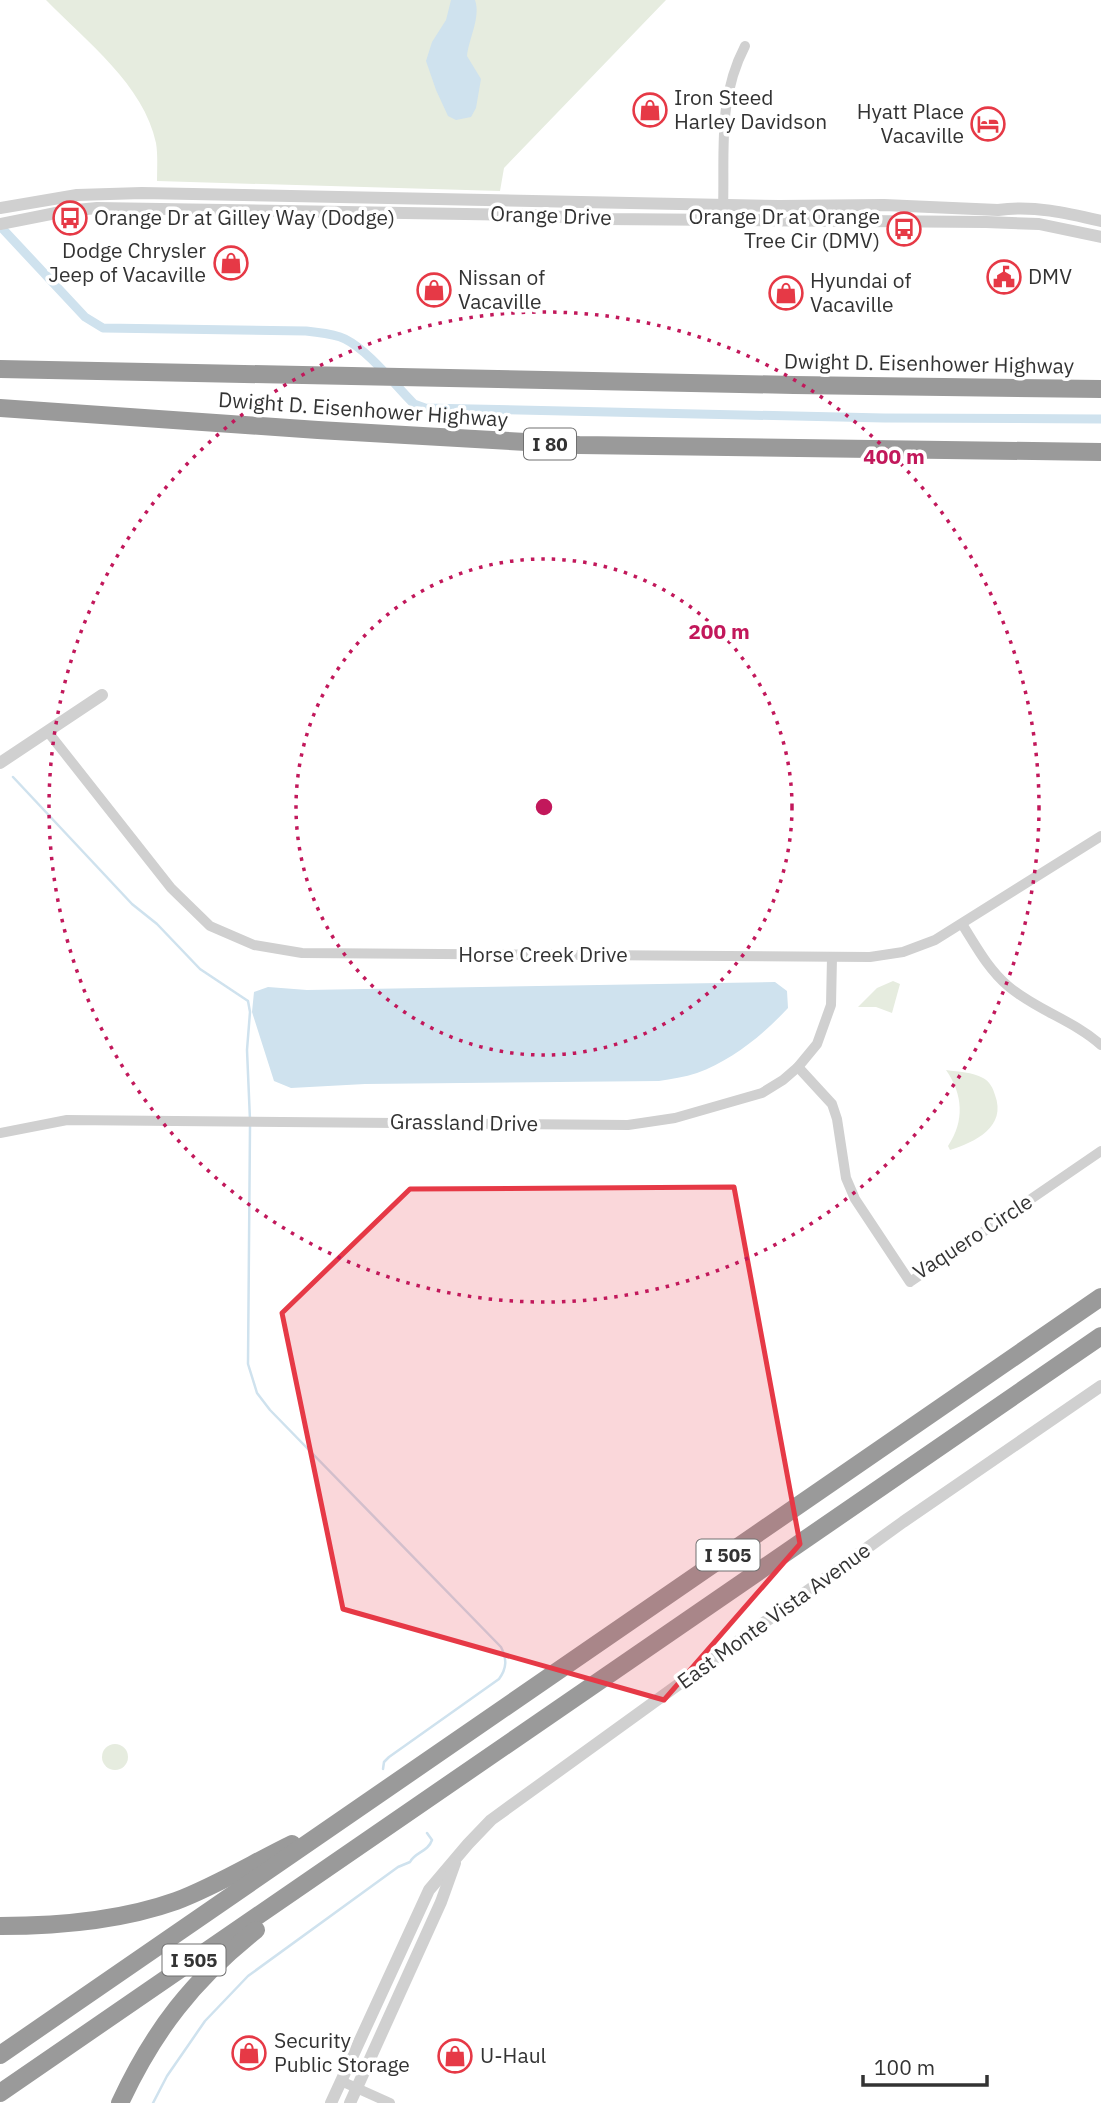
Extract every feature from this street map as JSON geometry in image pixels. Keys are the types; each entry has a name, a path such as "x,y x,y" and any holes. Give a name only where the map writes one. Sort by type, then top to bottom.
{"highway":[{"name":"Dwight D. Eisenhower Highway","path":"0,369 1101,389"},
{"name":"Dwight D. Eisenhower Highway","path":"0,408 579,446 1101,452"},
{"name":"I 505","path":"0,2055 1101,1297"},
{"name":"I 505","path":"0,2094 1101,1336"},
{"path":"0,1926 93,1920 151,1909 202,1890 354,1812"},
{"path":"120,2103 152,2041 190,1990 234,1948 388,1826"}],"street":[{"path":"722,220 725,102 737,62 745,46"},
{"path":"141,208 142,193"},
{"name":"Orange Drive","path":"1,208 77,195 142,193 884,205 998,210 1017,207 1101,221"},
{"name":"Orange Drive","path":"0,224 66,211 141,208 722,220 1025,223 1101,237"},
{"path":"0,763 102,695"},
{"name":"Horse Creek Drive","path":"48,732 171,888 210,926 254,945 302,953 870,957 903,952 935,940 1101,836"},
{"path":"962,924 983,958 1009,986 1069,1021 1101,1045"},
{"name":"Grassland Drive","path":"0,1133 67,1119 628,1125 675,1118 762,1093 798,1067 817,1044 831,1005 832,957"},
{"name":"Vaquero Circle","path":"798,1067 832,1104 837,1119 846,1178 855,1199 910,1282 1101,1151"},
{"name":"East Monte Vista Avenue","path":"331,2103 429,1890 491,1821 903,1522 1101,1385"},
{"name":"East Monte Vista Avenue","path":"349,2103 441,1902 457,1857"},
{"path":"341,2081 390,2103"}],"highlighted area":[{"path":"734,1187 800,1544 664,1700 343,1609 282,1313 410,1189"}],"shaded area":[{"path":"46,0 666,0 504,168 500,191 157,181 156,143 139,102 112,65"},
{"path":"893,981 900,984 892,1013 876,1007 858,1007 877,988"},
{"path":"946,1070 970,1073 985,1080 993,1090 998,1106 997,1116 986,1132 969,1143 950,1150 948,1146 957,1127 960,1108 956,1088"},
{"path":"115,1744 125,1747 128,1757 125,1767 115,1770 105,1767 102,1757 105,1747"}],"water":[{"path":"451,0 475,0 476,20 467,56 481,79 476,108 471,117 456,120 448,116 426,61 432,42 446,20"},
{"path":"775,982 787,991 788,1008 768,1028 735,1054 710,1068 688,1076 659,1081 365,1084 291,1088 274,1081 252,1012 254,992 268,987 307,990"}],"waterway":[{"path":"0,226 85,317 103,328 306,331 336,336 363,351 414,404 425,408 884,418 1101,419"},
{"path":"13,777 132,904 157,924 200,969 248,1001 250,1120"},
{"path":"250,1126 248,1364 257,1393 270,1410 501,1647 504,1656 505,1667 499,1679 389,1757 384,1762 383,1769"},
{"path":"153,2103 167,2076 205,2021 248,1976 398,1867 410,1862 430,1844 432,1840 427,1833"}],"place":[{"name":"Iron Steed Harley Davidson","path":"650,110"},
{"name":"Hyatt Place Vacaville","path":"988,124"},
{"name":"Orange Dr at Gilley Way (Dodge)","path":"70,218"},
{"name":"Orange Dr at Orange Tree Cir (DMV)","path":"904,229"},
{"name":"Dodge Chrysler Jeep of Vacaville","path":"231,263"},
{"name":"DMV","path":"1004,277"},
{"name":"Nissan of Vacaville","path":"434,290"},
{"name":"Hyundai of Vacaville","path":"786,293"},
{"name":"Security Public Storage","path":"249,2053"},
{"name":"U-Haul","path":"455,2056"}]}
